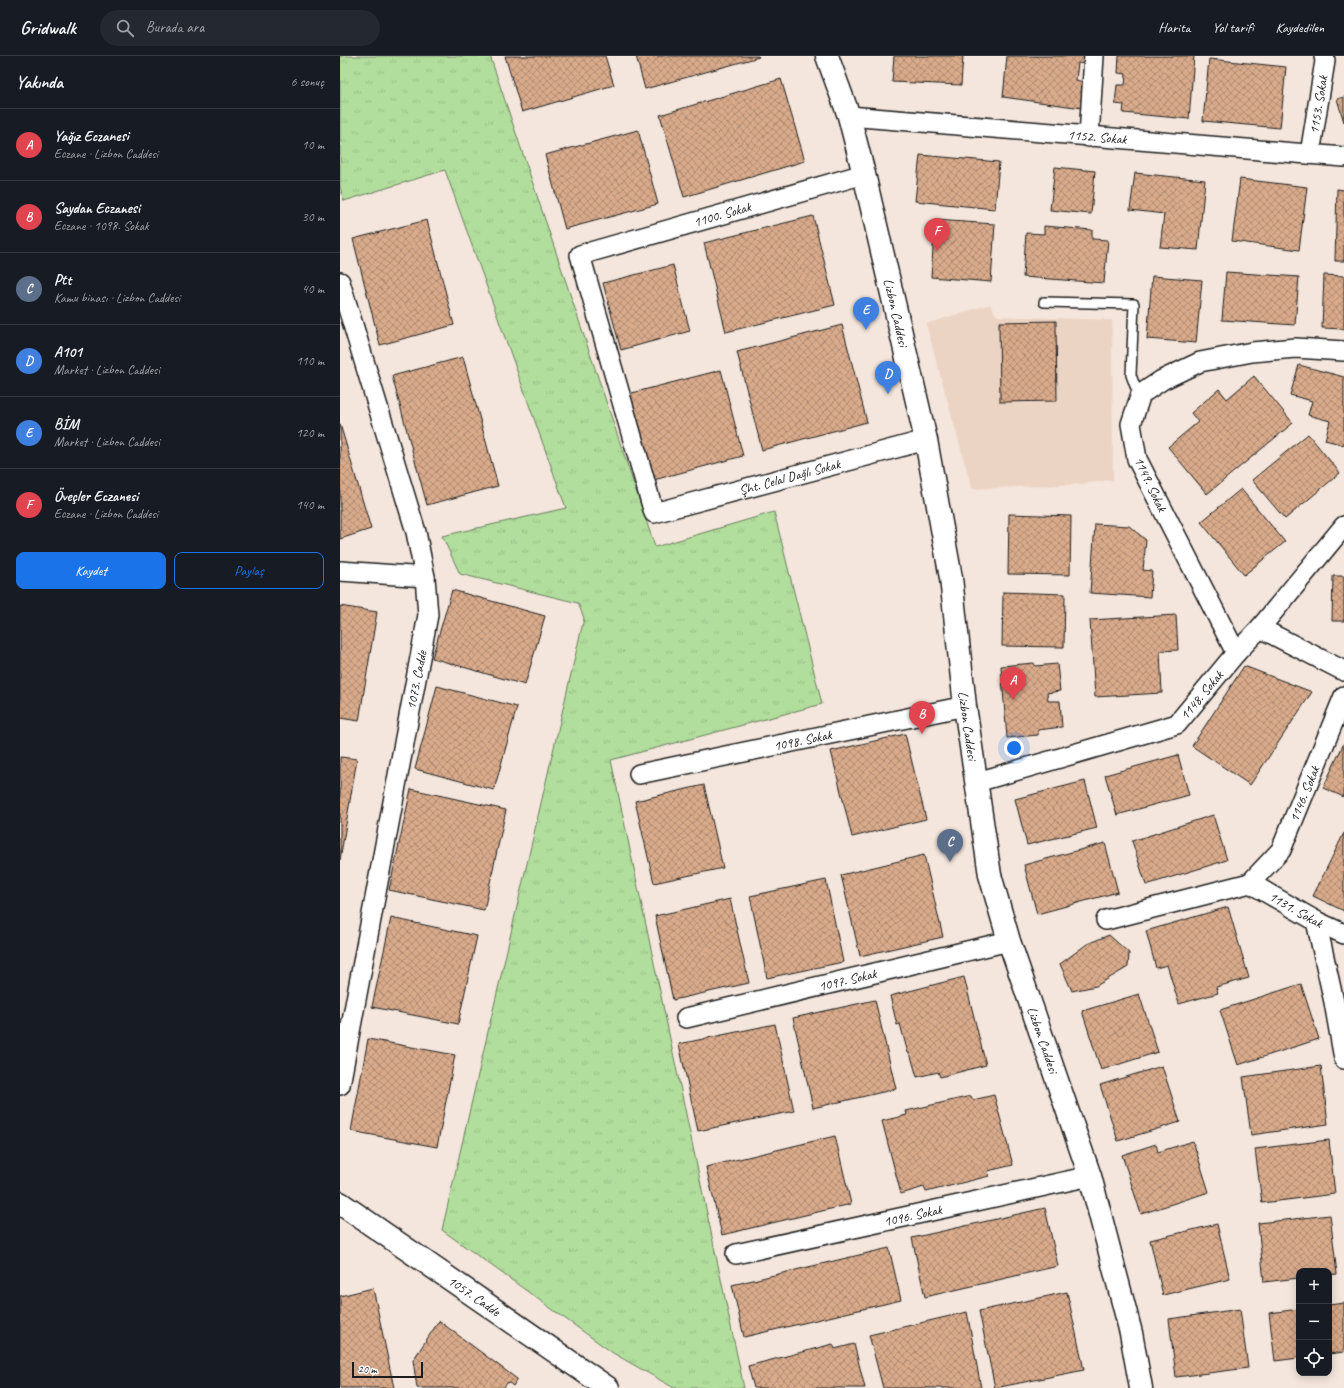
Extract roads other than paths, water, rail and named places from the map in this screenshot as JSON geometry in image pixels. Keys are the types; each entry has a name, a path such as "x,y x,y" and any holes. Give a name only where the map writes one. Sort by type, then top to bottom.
{"main road":[{"name":"Lizbon Caddesi","path":"827,56 850,116 926,440 951,578 965,706 990,875 1008,941 1090,1176 1131,1333 1140,1388"},
{"name":"1057. Cadde","path":"340,1203 608,1388"}],"street":[{"path":"1089,137 1094,56"},
{"name":"1153. Sokak","path":"1310,154 1325,61 1324,56"},
{"name":"1152. Sokak","path":"850,116 1344,157"},
{"name":"1100. Sokak","path":"654,513 580,255 864,174"},
{"name":"1073. Cadde","path":"340,282 416,532 425,577 428,615 340,1085"},
{"path":"1141,394 1162,380 1200,362 1252,352 1295,348 1344,351"},
{"name":"1149. Sokak","path":"1141,394 1131,424 1137,459 1236,653"},
{"name":"Şht. Celal Dağlı Sokak","path":"654,513 926,440"},
{"name":"1148. Sokak","path":"977,782 1177,724 1236,653 1260,628 1344,526"},
{"path":"340,571 425,577"},
{"path":"1260,628 1344,671"},
{"name":"1146. Sokak","path":"1250,883 1282,850 1344,696"},
{"name":"1098. Sokak","path":"639,774 965,706"},
{"path":"1106,920 1250,883"},
{"name":"1131. Sokak","path":"1250,883 1316,921 1344,934"},
{"path":"1316,921 1334,1002 1344,1059"},
{"name":"1097. Sokak","path":"686,1018 1008,941"},
{"name":"1096. Sokak","path":"736,1254 1090,1176"}],"lane":[{"path":"1044,302 1134,304 1131,375 1135,386 1141,394"}],"place":[{"name":"Öveçler Eczanesi","path":"937,251"},
{"name":"BİM","path":"866,330"},
{"name":"A101","path":"888,394"},
{"name":"Yağız Eczanesi","path":"1013,700"},
{"name":"Saydan Eczanesi","path":"922,734"},
{"name":"Ptt","path":"950,862"}]}
